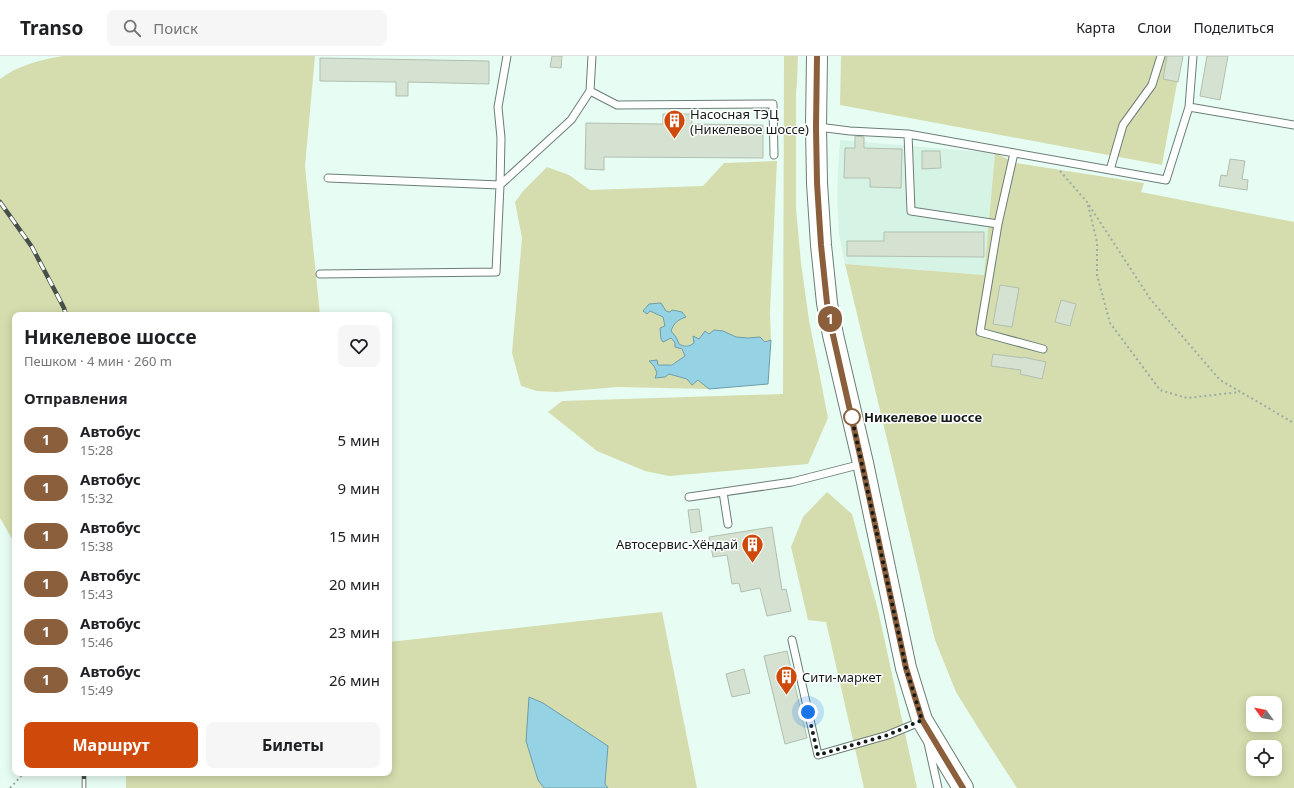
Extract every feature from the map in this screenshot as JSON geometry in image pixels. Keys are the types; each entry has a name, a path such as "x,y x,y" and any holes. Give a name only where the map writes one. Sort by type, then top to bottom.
{"main road":[{"path":"816,56 817,183 827,303 906,668 922,720 963,788"}],"lane":[{"path":"320,274 496,272 501,138 498,106 507,56"},
{"path":"328,178 500,185 571,120 590,91 592,56"},
{"path":"1110,170 1123,125 1152,85 1161,56"},
{"path":"816,127 850,131 908,134 1166,180 1189,107 1193,56"},
{"path":"590,91 617,105 773,104 774,155"},
{"path":"1189,107 1294,125"},
{"path":"908,134 911,211 998,224"},
{"path":"1014,153 998,224 980,332 1043,349"},
{"path":"689,497 792,482 862,464"},
{"path":"723,492 728,524"},
{"path":"792,640 818,755 888,735 922,720 938,788"}],"path":[{"path":"1050,159 1087,202 1151,300 1220,380 1294,423"},
{"path":"1087,202 1097,242 1096,275 1110,323 1160,390 1187,398 1241,392"},
{"path":"10,788 21,776"}],"shaded area":[{"path":"840,140 995,153 984,275 845,264 839,234 837,199"}],"green space":[{"path":"63,56 315,56 305,166 320,312 12,312 12,539 0,518 0,79 14,70 38,61"},
{"path":"784,56 798,56 796,92 796,208 801,263 809,320 828,418 808,464 669,476 645,471 597,451 548,412 562,401 783,394"},
{"path":"841,56 1182,56 1162,165 840,105"},
{"path":"995,153 1016,163 1144,183 1141,192 1294,222 1294,788 1017,788 956,692 935,640 845,264 984,275"},
{"path":"777,161 770,312 771,340 765,342 760,337 736,337 723,331 709,334 705,331 694,343 683,346 679,344 676,337 671,332 674,323 679,320 670,312 650,311 663,317 669,335 675,344 680,348 685,357 668,365 660,365 650,361 657,374 669,374 687,379 698,380 709,389 617,387 557,392 537,391 521,386 512,353 522,238 515,202 524,190 547,167 569,175 590,190 703,186 724,163"},
{"path":"827,492 852,514 878,610 917,788 864,788 826,622 808,620 791,547 803,517"},
{"path":"662,612 697,788 126,788 126,776 392,776 392,642"}],"water":[{"path":"661,303 666,311 670,312 672,310 682,312 686,317 676,322 671,331 679,344 683,346 688,346 694,343 693,336 699,339 705,331 709,334 714,330 723,331 736,337 760,337 765,342 771,340 768,384 709,389 698,380 692,385 687,379 669,374 665,377 655,378 657,373 654,366 649,361 657,360 658,365 672,365 685,356 682,349 675,347 675,343 671,338 663,342 661,339 660,328 665,326 663,317 650,311 647,314 643,311 649,304"},
{"path":"529,697 543,703 608,746 605,784 608,788 544,788 538,780 526,741"}],"building":[{"path":"552,56 562,56 561,68 550,67"},
{"path":"1167,56 1183,56 1178,82 1163,79"},
{"path":"1207,56 1228,56 1220,100 1200,96"},
{"path":"320,58 489,61 489,84 408,82 408,96 396,96 396,82 320,81"},
{"name":"Насосная ТЭЦ (Никелевое шоссе)","path":"663,114 692,114 692,124 763,125 763,158 604,157 604,170 585,169 586,123 663,124"},
{"path":"855,136 864,137 864,148 902,149 901,188 870,187 870,178 844,178 845,148 855,148"},
{"path":"922,151 940,151 941,168 922,169"},
{"path":"1230,159 1245,161 1242,179 1248,180 1247,190 1219,186 1221,175 1227,176"},
{"path":"884,232 984,232 984,257 847,256 847,241 884,241"},
{"path":"1000,285 1019,288 1012,327 993,324"},
{"path":"1061,300 1076,304 1070,326 1055,322"},
{"path":"993,354 1023,357 1046,362 1042,379 1020,374 1021,370 991,366"},
{"path":"699,509 702,531 691,533 688,510"},
{"path":"772,527 782,590 786,589 791,611 767,616 760,588 741,592 739,583 732,584 727,555 713,557 709,537"},
{"name":"Сити-маркет","path":"787,651 807,738 785,744 764,656"},
{"path":"744,669 750,693 732,697 726,674"}],"railway":[{"path":"0,202 32,247 65,312"},
{"path":"84,776 84,788"}],"bus line":[{"name":"1","path":"817,56 817,183 827,303 833,335 906,668 922,720 963,788"}],"place":[{"name":"Насосная ТЭЦ (Никелевое шоссе)","path":"674,140"},
{"name":"Никелевое шоссе","path":"852,417"},
{"name":"Автосервис-Хёндай","path":"753,564"},
{"name":"Сити-маркет","path":"786,696"}],"route":[{"path":"808,712 818,755 888,735 922,720 906,668 851,414 852,417"}]}
